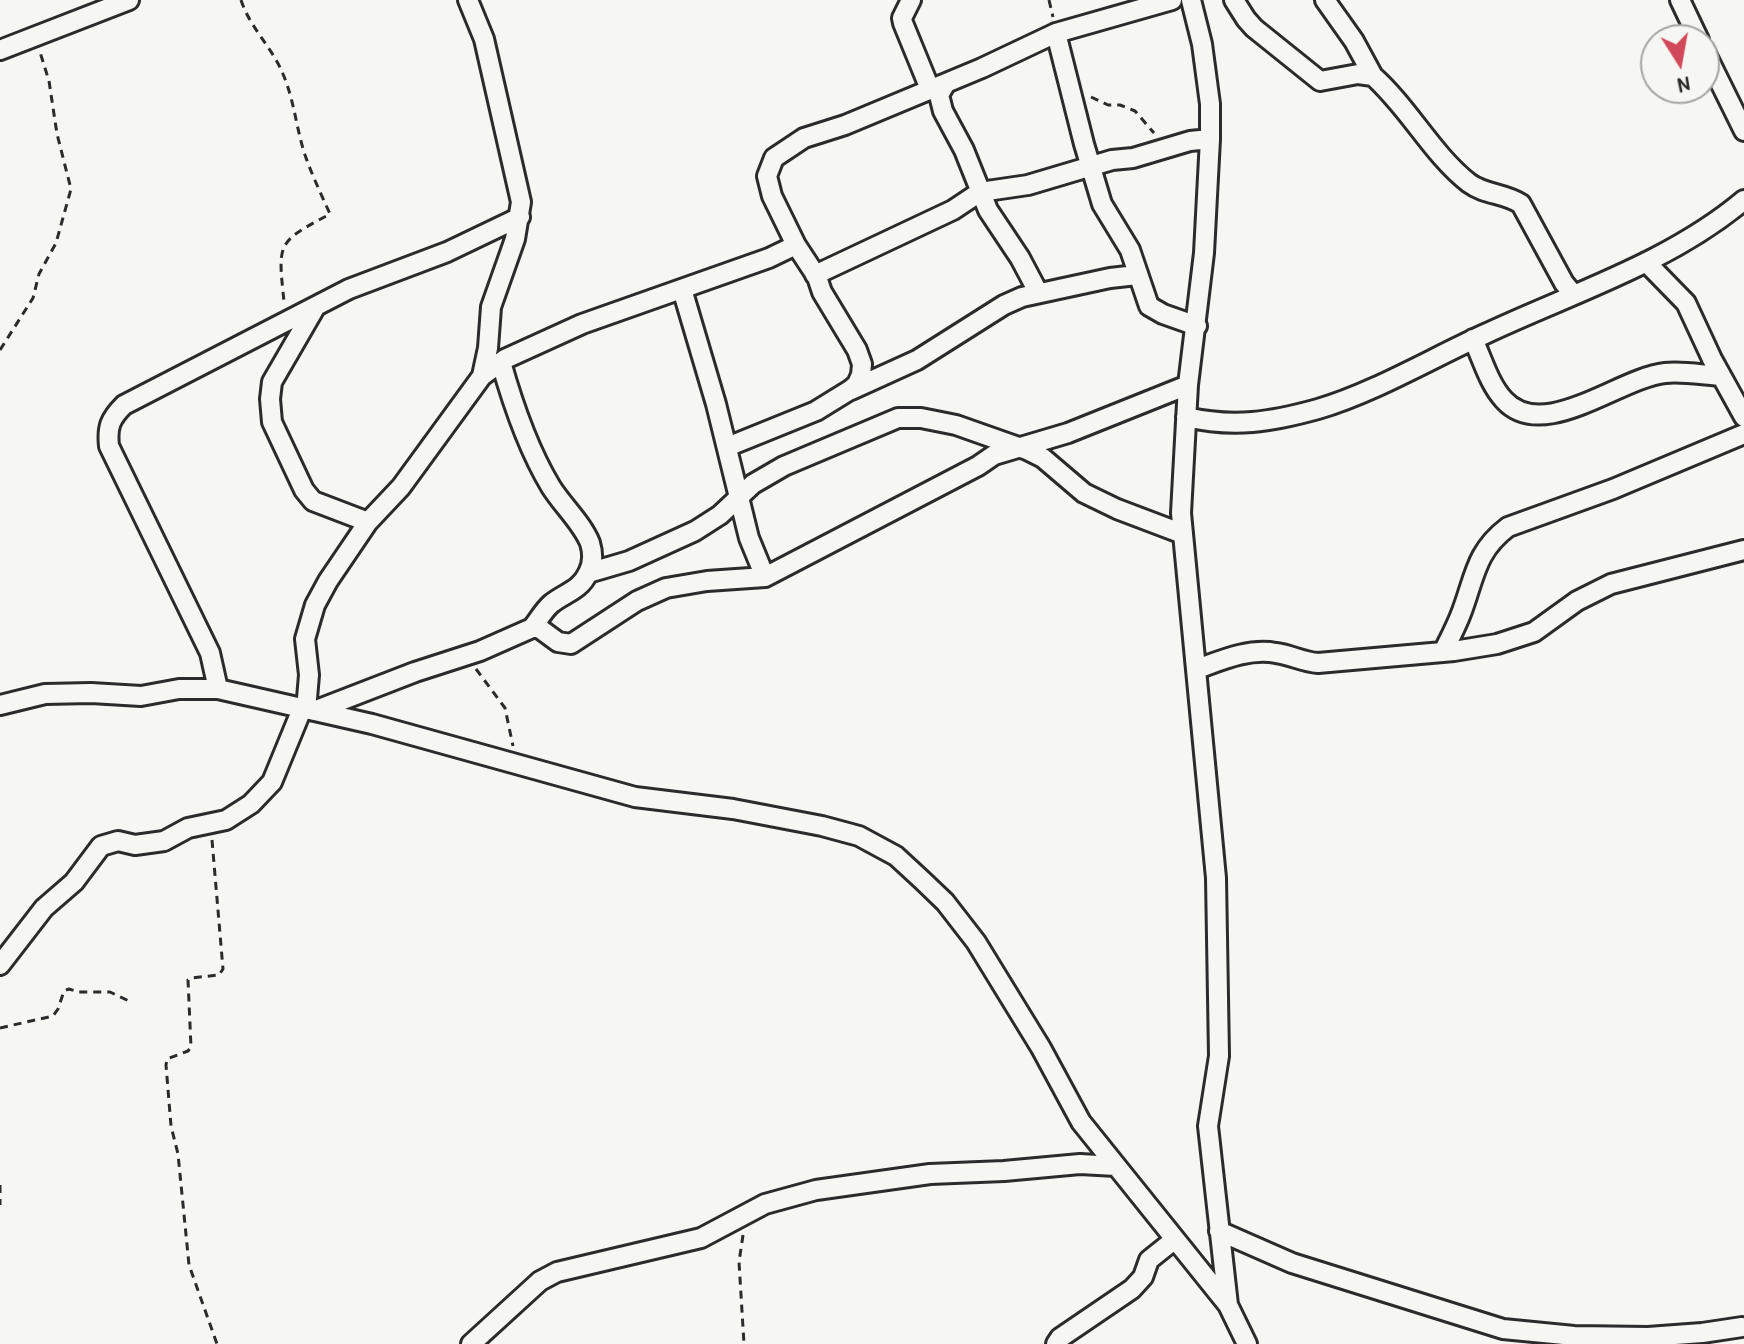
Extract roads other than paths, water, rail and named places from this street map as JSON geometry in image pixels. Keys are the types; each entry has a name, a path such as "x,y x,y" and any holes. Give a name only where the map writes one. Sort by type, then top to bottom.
{"street":[{"path":"0,50 129,0"},
{"path":"468,0 492,69 517,182 520,217 491,307 482,376"},
{"path":"911,0 902,18 903,23 938,86 940,104 964,150 997,227 1020,258 1038,292"},
{"path":"850,390 857,384 862,364 850,336 796,245 769,185 767,176 774,158 804,138 845,125 1056,33 1172,0"},
{"path":"1191,0 1202,44 1210,104 1210,139 1204,253 1188,385 1181,513 1216,878 1219,1056 1208,1126 1228,1305"},
{"path":"1234,0 1254,28 1320,81 1358,74 1373,76"},
{"path":"1325,0 1354,41 1373,76 1407,111 1457,173 1484,192 1514,199 1521,204 1564,283 1574,295"},
{"path":"1680,0 1691,24"},
{"path":"1056,33 1102,204 1124,238 1149,306 1197,326"},
{"path":"1720,82 1744,131"},
{"path":"815,275 953,210 980,192 1028,185 1190,141 1210,139"},
{"path":"1186,417 1232,425 1319,408 1356,395 1646,262 1688,240 1744,200"},
{"path":"218,689 210,653 109,446 108,429 113,417 124,405 349,289 447,252 520,217"},
{"path":"0,965 44,908 74,882 101,846 118,841 135,845 164,841 188,828 211,824 239,813 272,782 307,710 309,675 305,639 310,619 328,581 368,522 401,487 482,376 501,362 582,324 769,258 796,245"},
{"path":"1646,262 1686,303 1731,383 1744,417"},
{"path":"727,447 816,411 850,390 917,360 1004,305 1038,292 1137,275"},
{"path":"682,289 727,447 749,538 765,577"},
{"path":"316,306 272,382 272,422 304,490 313,501 368,522"},
{"path":"1473,339 1501,397 1512,408 1531,415 1565,410 1663,373 1731,383"},
{"path":"307,710 465,655 532,628 550,605 574,591 588,573 592,560 591,547 533,452 519,422 501,362"},
{"path":"532,628 546,631 564,645 571,644 637,601 666,588 707,581 765,577 994,455 1136,408 1188,385"},
{"path":"588,573 629,561 695,531 720,515 753,484 784,466 898,418 921,418 956,425 1021,448 1043,458 1084,493 1183,534"},
{"path":"1443,652 1463,609 1479,557 1508,527 1613,489 1744,434"},
{"path":"1197,669 1230,657 1265,651 1318,663 1497,644 1534,632 1577,601 1611,584 1744,550"},
{"path":"0,705 45,694 141,696 179,689 218,689 515,762 635,797 733,809 859,836 896,856 945,902 976,942 1041,1048 1081,1122 1228,1305 1247,1344"},
{"path":"471,1344 540,1281 557,1272 701,1238 748,1216 765,1204 786,1197 892,1178 1080,1164 1116,1166"},
{"path":"1219,1231 1292,1263 1503,1329 1574,1336 1648,1337 1742,1327"},
{"path":"1056,1344 1060,1338 1132,1289 1143,1277 1149,1260 1174,1240"},
{"path":"1192,1263 1208,1262 1221,1251"}]}
